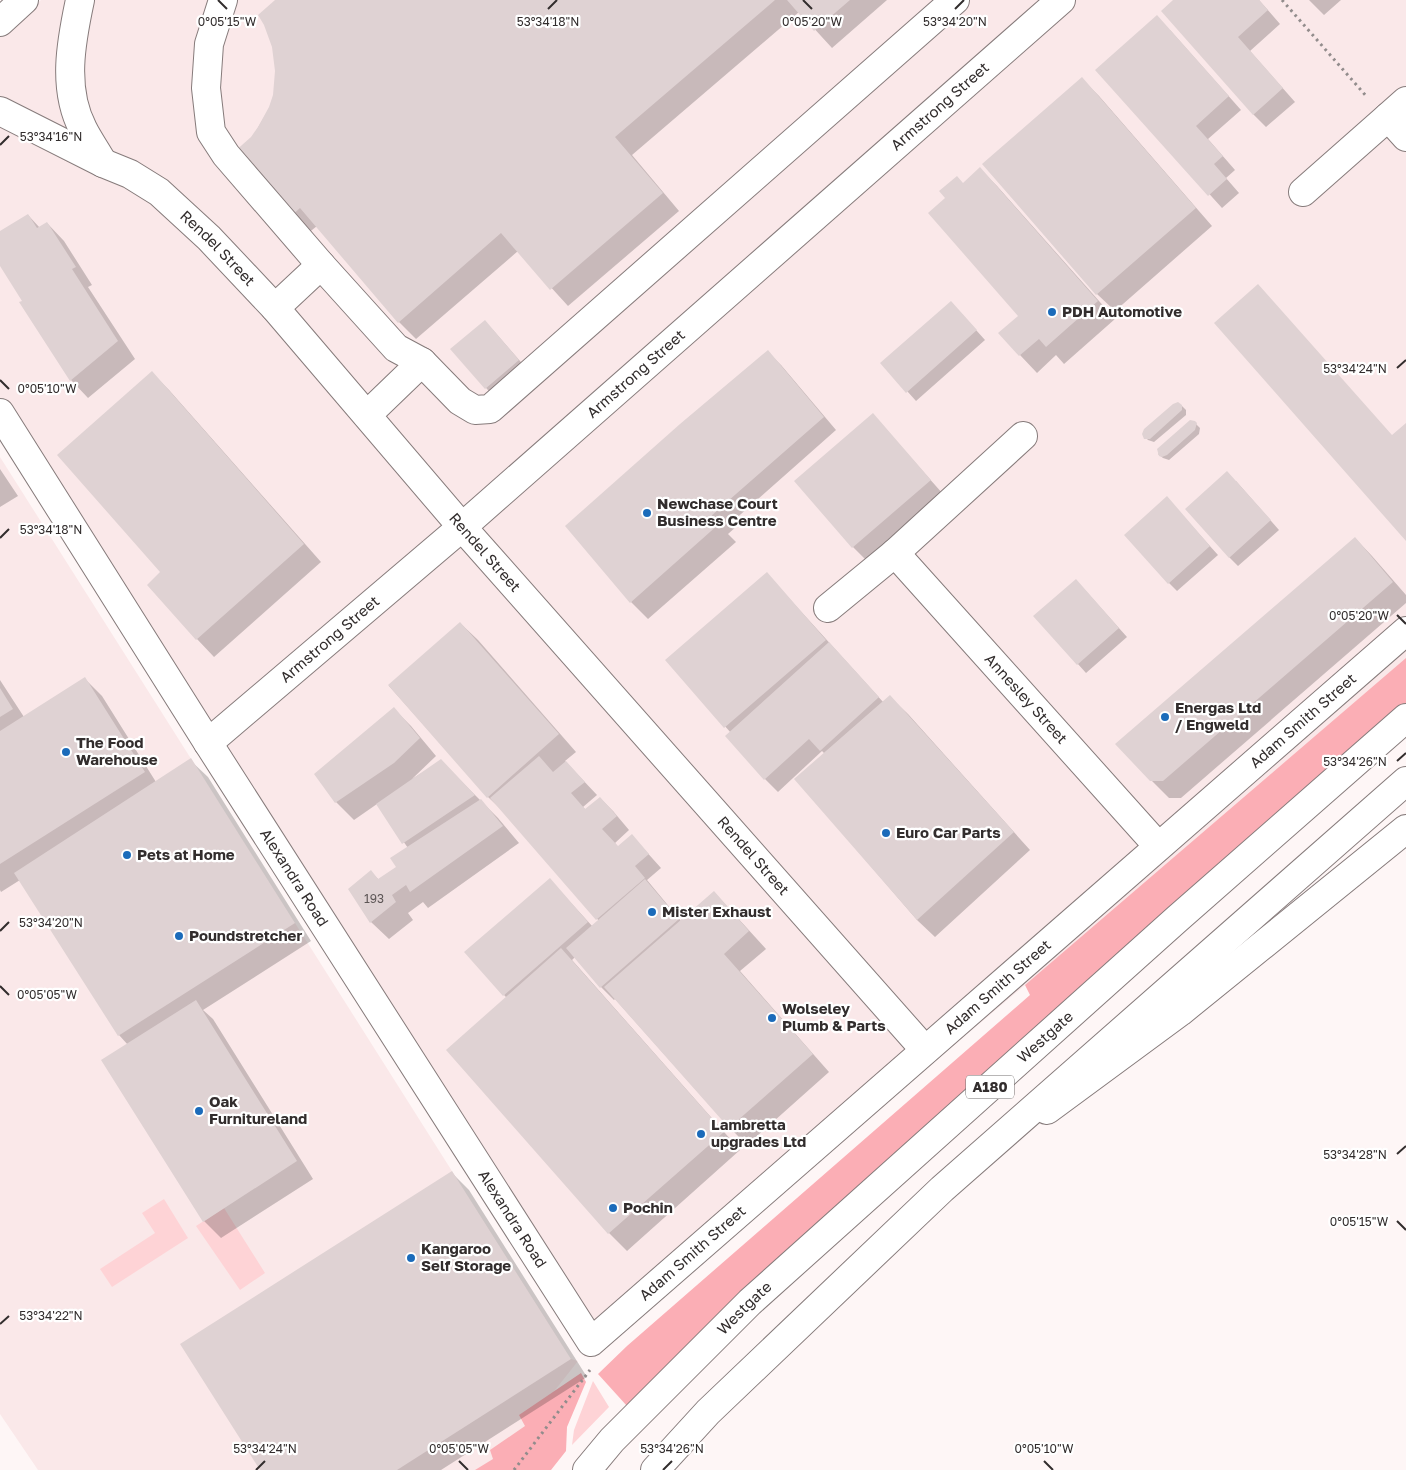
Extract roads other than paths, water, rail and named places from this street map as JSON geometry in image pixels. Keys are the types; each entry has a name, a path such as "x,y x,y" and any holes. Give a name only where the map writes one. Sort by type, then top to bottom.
{"main road":[{"path":"0,22 24,0"},
{"path":"80,0 72,34 71,82 82,128 103,162"},
{"path":"223,0 209,44 206,88 211,132 226,155 396,348 422,362 460,401 475,410 490,408 955,0"},
{"name":"Armstrong Street","path":"208,743 462,527 1062,0"},
{"name":"Rendel Street","path":"0,111 130,174 159,192 209,238 275,308 462,527 925,1050"},
{"path":"1303,192 1393,112 1406,137"},
{"path":"275,308 321,265"},
{"path":"367,415 422,362"},
{"name":"Alexandra Road","path":"0,413 208,743 591,1342"},
{"path":"828,608 895,553 1023,436"},
{"name":"Annesley Street","path":"895,553 1158,846"},
{"name":"Adam Smith Street","path":"591,1342 1406,631"},
{"name":"Westgate","path":"586,1470 612,1440 750,1302 1177,919 1406,718"},
{"name":"A180","path":"655,1470 708,1412 942,1189 1406,781"},
{"path":"942,1189 1180,1012 1406,829"}],"place":[{"name":"PDH Automotive","path":"1052,312"},
{"name":"Newchase Court Business Centre","path":"647,513"},
{"name":"Energas Ltd / Engweld","path":"1165,717"},
{"name":"The Food Warehouse","path":"66,752"},
{"name":"Euro Car Parts","path":"886,833"},
{"name":"Pets at Home","path":"127,855"},
{"name":"Mister Exhaust","path":"652,912"},
{"name":"Poundstretcher","path":"179,936"},
{"name":"Wolseley Plumb & Parts","path":"772,1018"},
{"name":"Oak Furnitureland","path":"199,1111"},
{"name":"Lambretta upgrades Ltd","path":"701,1134"},
{"name":"Pochin","path":"613,1208"},
{"name":"Kangaroo Self Storage","path":"411,1258"}]}
